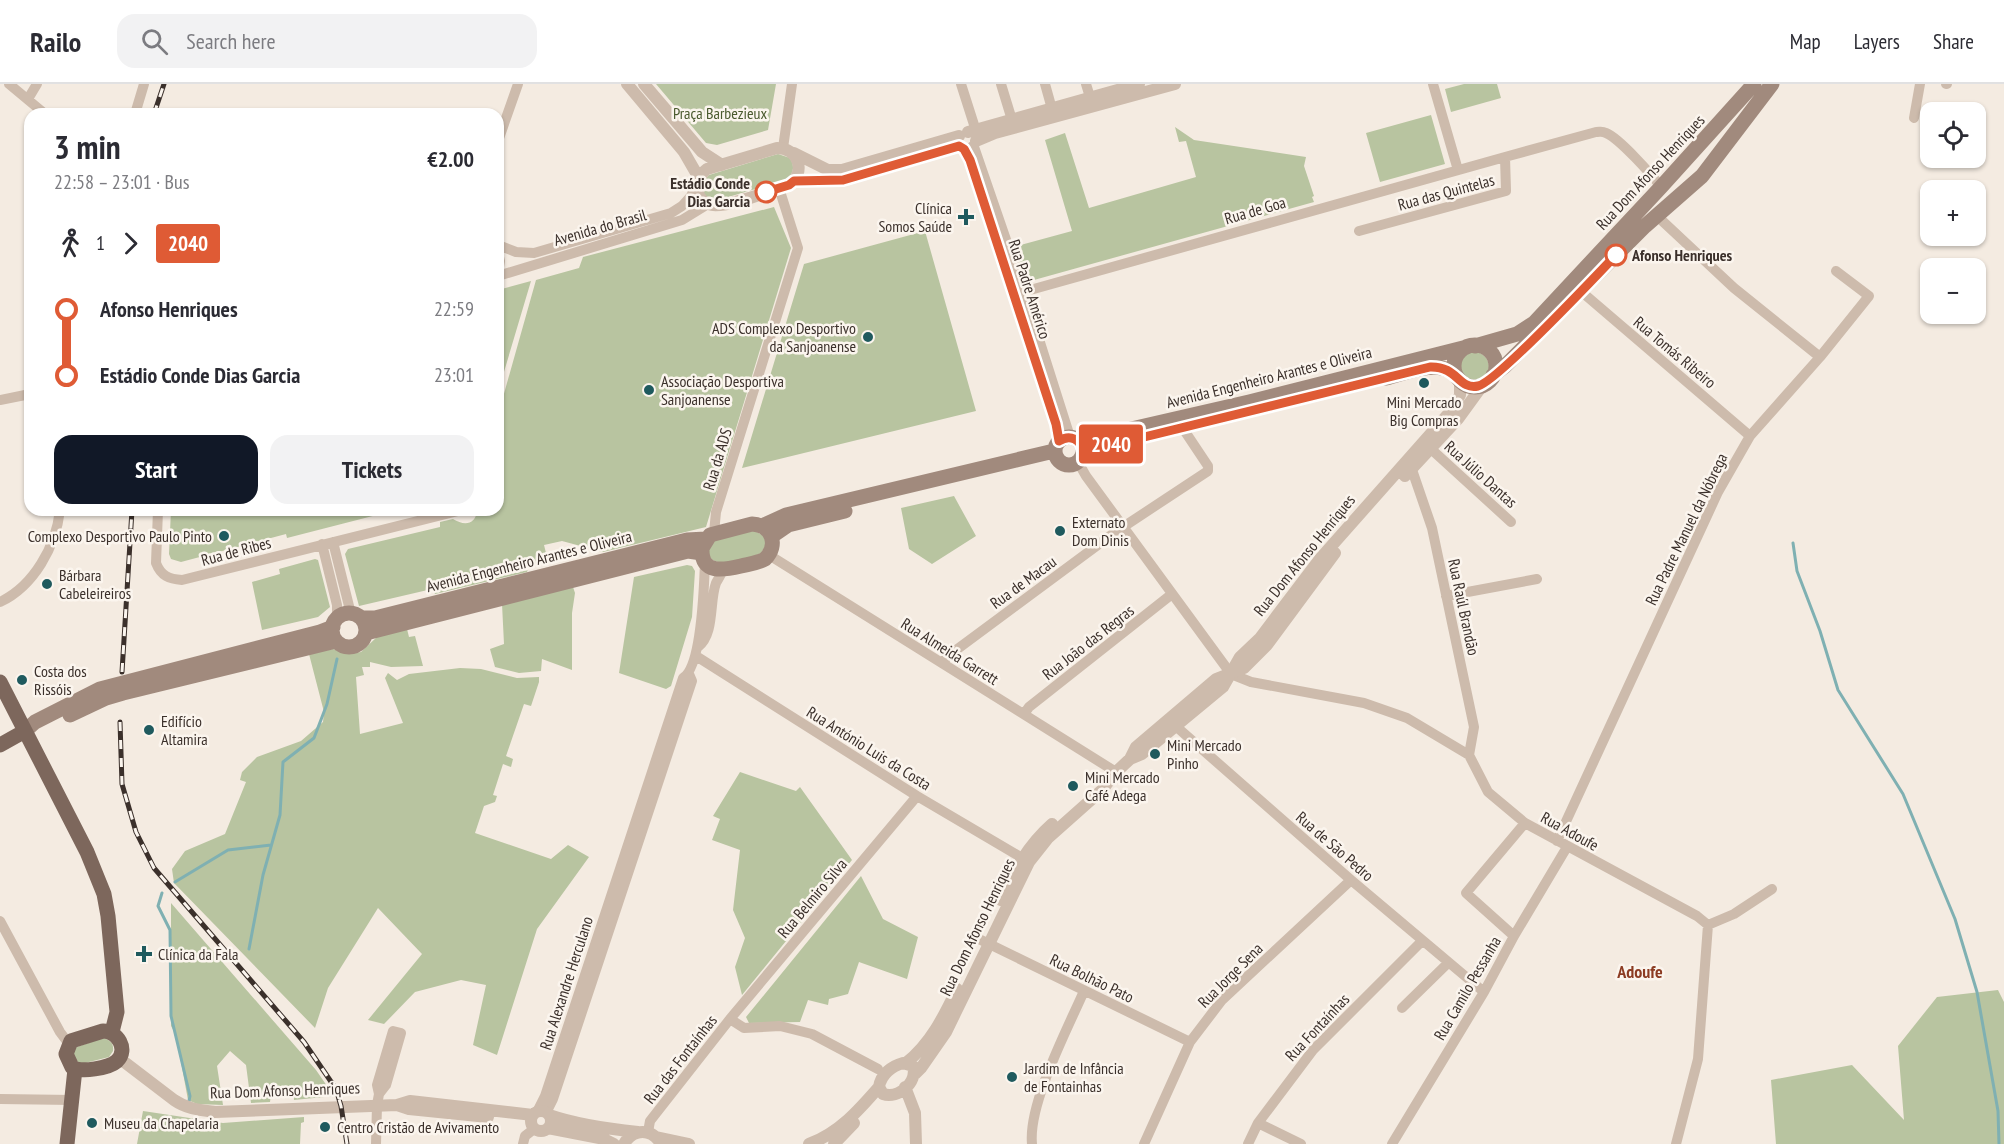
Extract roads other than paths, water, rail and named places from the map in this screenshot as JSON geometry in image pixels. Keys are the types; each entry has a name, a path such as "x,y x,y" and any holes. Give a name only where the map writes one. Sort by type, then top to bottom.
{"main road":[{"name":"Rua Dom Afonso Henriques","path":"1646,219 1663,185 1754,84"},
{"name":"Rua Dom Afonso Henriques","path":"1482,386 1505,366 1576,287 1646,219 1679,197 1709,168 1772,84"},
{"path":"1663,185 1675,187 1679,197"},
{"name":"Rua Dom Afonso Henriques","path":"1457,377 1455,361 1462,350 1523,331 1576,287"},
{"path":"1471,346 1488,350 1492,355 1494,375"},
{"name":"Avenida Engenheiro Arantes e Oliveira","path":"344,624 345,647 356,646 361,643 366,633 707,547 752,524 767,531 786,515 1069,449 1471,346"},
{"name":"Avenida Engenheiro Arantes e Oliveira","path":"1069,449 1182,427 1430,367 1447,369 1457,377"},
{"path":"1457,377 1470,386 1482,386"},
{"path":"723,570 760,561 769,555 773,546 767,531"},
{"name":"Avenida Engenheiro Arantes e Oliveira","path":"0,745 26,731 40,730 114,695 344,624 680,542 707,547"},
{"name":"Avenida Engenheiro Arantes e Oliveira","path":"707,547 713,569 723,570"},
{"path":"344,624 365,625 366,633"},
{"path":"0,682 87,852 104,894 117,1012 112,1032"},
{"path":"102,1031 112,1032 121,1042 122,1051 119,1058 111,1065 82,1071 75,1069 67,1059 69,1044 73,1039 102,1031"},
{"path":"67,1144 75,1069"}],"street":[{"path":"9,84 38,108"},
{"path":"28,99 37,84"},
{"path":"137,108 144,84"},
{"path":"504,124 518,84"},
{"path":"627,84 684,152 698,181 699,195 708,204"},
{"path":"644,84 702,152 722,165"},
{"path":"792,84 788,151 797,158 799,170 794,181"},
{"path":"961,84 968,140"},
{"path":"1001,84 1012,120"},
{"path":"1045,84 1052,109"},
{"path":"1086,84 1090,98"},
{"name":"Avenida do Brasil","path":"504,272 682,220 708,204 720,206 779,188 794,181 843,180 968,140 1012,120 1139,84"},
{"name":"Avenida do Brasil","path":"504,247 516,252 534,253 671,213 691,196 707,169 777,148 828,170 842,170 995,134 1175,84"},
{"path":"1433,84 1458,170"},
{"path":"1914,118 1920,84"},
{"name":"Rua das Quintelas","path":"1359,231 1506,191 1505,157 1602,131 1613,138 1663,185"},
{"name":"Rua Padre Américo","path":"968,140 1069,449 1086,476 1231,674"},
{"name":"Rua de Goa","path":"1019,294 1505,157"},
{"name":"Rua da ADS","path":"707,547 798,248 779,188"},
{"path":"1646,219 1820,357"},
{"name":"Rua Padre Manuel da Nóbrega","path":"1557,841 1718,492 1750,436 1820,357 1869,296 1836,271"},
{"name":"Rua Tomás Ribeiro","path":"1576,287 1750,436"},
{"name":"Rua Dom Afonso Henriques","path":"834,1144 881,1090 882,1078 888,1071 915,1056 938,1028 1040,835 1097,784 1112,775 1130,759 1142,754 1172,723 1223,687 1231,674 1244,668 1268,645 1350,535 1410,464 1457,402 1460,395 1457,377"},
{"name":"Rua Dom Afonso Henriques","path":"1410,464 1431,449 1458,419 1482,386"},
{"path":"0,400 24,395"},
{"name":"Rua de Macau","path":"942,663 948,656 1123,527 1208,471 1208,466 1182,427"},
{"name":"Rua Júlio Dantas","path":"1431,449 1511,522"},
{"name":"Rua Raúl Brandão","path":"1410,464 1432,528 1474,727 1469,755"},
{"path":"58,524 59,516"},
{"path":"0,602 13,596 34,575 62,516"},
{"name":"Rua de Ribes","path":"158,516 156,563 159,571 165,577 173,579 197,577 438,516"},
{"path":"328,543 344,624"},
{"name":"Rua Alexandre Herculano","path":"697,652 707,547"},
{"name":"Rua Almeida Garrett","path":"769,555 1024,714 1112,775"},
{"name":"Rua Alexandre Herculano","path":"522,1144 525,1136 540,1119 544,1096 626,864 683,678 689,674 697,652 704,643 716,584 723,570"},
{"path":"1446,596 1537,579"},
{"name":"Rua João das Regras","path":"1024,714 1029,707 1172,594"},
{"name":"Rua António Luis da Costa","path":"697,652 917,796 1026,860"},
{"path":"1231,674 1251,682 1365,703 1407,718 1469,755"},
{"name":"Rua de São Pedro","path":"1172,723 1351,880 1484,992"},
{"name":"Rua Adoufe","path":"1469,755 1488,792 1525,823 1697,916 1708,925"},
{"name":"Rua Belmiro Silva","path":"730,1019 917,796"},
{"path":"1514,936 1466,893 1525,823"},
{"name":"Rua Camilo Pessanha","path":"1392,1144 1484,992 1567,847"},
{"name":"Rua Jorge Sena","path":"1144,1144 1190,1042 1222,1000 1351,880"},
{"path":"1676,1144 1698,1059 1708,925 1734,914 1772,889"},
{"path":"0,921 60,1032 69,1044"},
{"name":"Rua Fontaínhas","path":"1248,1144 1258,1123 1313,1050 1422,941"},
{"name":"Rua Dom Afonso Henriques","path":"905,1088 946,1032 985,942"},
{"name":"Rua Bolhão Pato","path":"985,942 1190,1042"},
{"path":"1402,1008 1448,963"},
{"path":"1032,1144 1031,1129 1046,1079 1084,992"},
{"name":"Rua das Fontaínhas","path":"651,1136 650,1121 730,1019 744,1028 780,1026 812,1034 878,1069"},
{"path":"376,1144 377,1085 393,1031 401,1033 386,1085 378,1100"},
{"name":"Rua Dom Afonso Henriques","path":"119,1058 174,1100 196,1110 215,1112 378,1100 410,1109 565,1121 689,1144"},
{"path":"906,1062 914,1066 915,1074"},
{"path":"881,1090 892,1096 905,1088 915,1113 916,1144"},
{"name":"Rua Dom Afonso Henriques","path":"809,1144 832,1133 881,1090"},
{"path":"1,1098 73,1100"},
{"name":"Rua Dom Afonso Henriques","path":"540,1119 614,1144"},
{"path":"1258,1123 1301,1144"},
{"path":"624,1144 629,1137 651,1136"}],"waterway":[{"path":"1793,543 1797,571 1820,631 1838,690 1903,794 1955,919 1977,992 1998,1111 1999,1144"},
{"path":"249,949 263,875 280,815 283,762 314,738 327,704 337,659"},
{"path":"175,882 228,850 271,845"},
{"path":"162,893 158,906 170,930 171,1016 190,1096 189,1101"}],"railway":[{"path":"156,108 164,84"},
{"path":"122,672 132,516"},
{"path":"120,722 122,784 136,832 154,868 304,1042 336,1089 347,1144"}],"place":[{"name":"Estádio Conde Dias Garcia","path":"766,192"},
{"name":"Clínica Somos Saúde","path":"966,217"},
{"name":"Afonso Henriques","path":"1616,255"},
{"name":"ADS Complexo Desportivo da Sanjoanense","path":"868,337"},
{"name":"Mini Mercado Big Compras","path":"1424,383"},
{"name":"Associação Desportiva Sanjoanense","path":"649,390"},
{"name":"Externato Dom Dinis","path":"1060,531"},
{"name":"Complexo Desportivo Paulo Pinto","path":"224,536"},
{"name":"Bárbara Cabeleireiros","path":"47,584"},
{"name":"Costa dos Rissóis","path":"22,680"},
{"name":"Edifício Altamira","path":"149,730"},
{"name":"Mini Mercado Pinho","path":"1155,754"},
{"name":"Mini Mercado Café Adega","path":"1073,786"},
{"name":"Clínica da Fala","path":"144,954"},
{"name":"Jardim de Infância de Fontainhas","path":"1012,1077"},
{"name":"Museu da Chapelaria","path":"92,1123"},
{"name":"Centro Cristão de Avivamento","path":"325,1127"}],"district":[{"name":"Adoufe","path":"1640,972"}],"park label":[{"name":"Praça Barbezieux","path":"720,113"}]}
